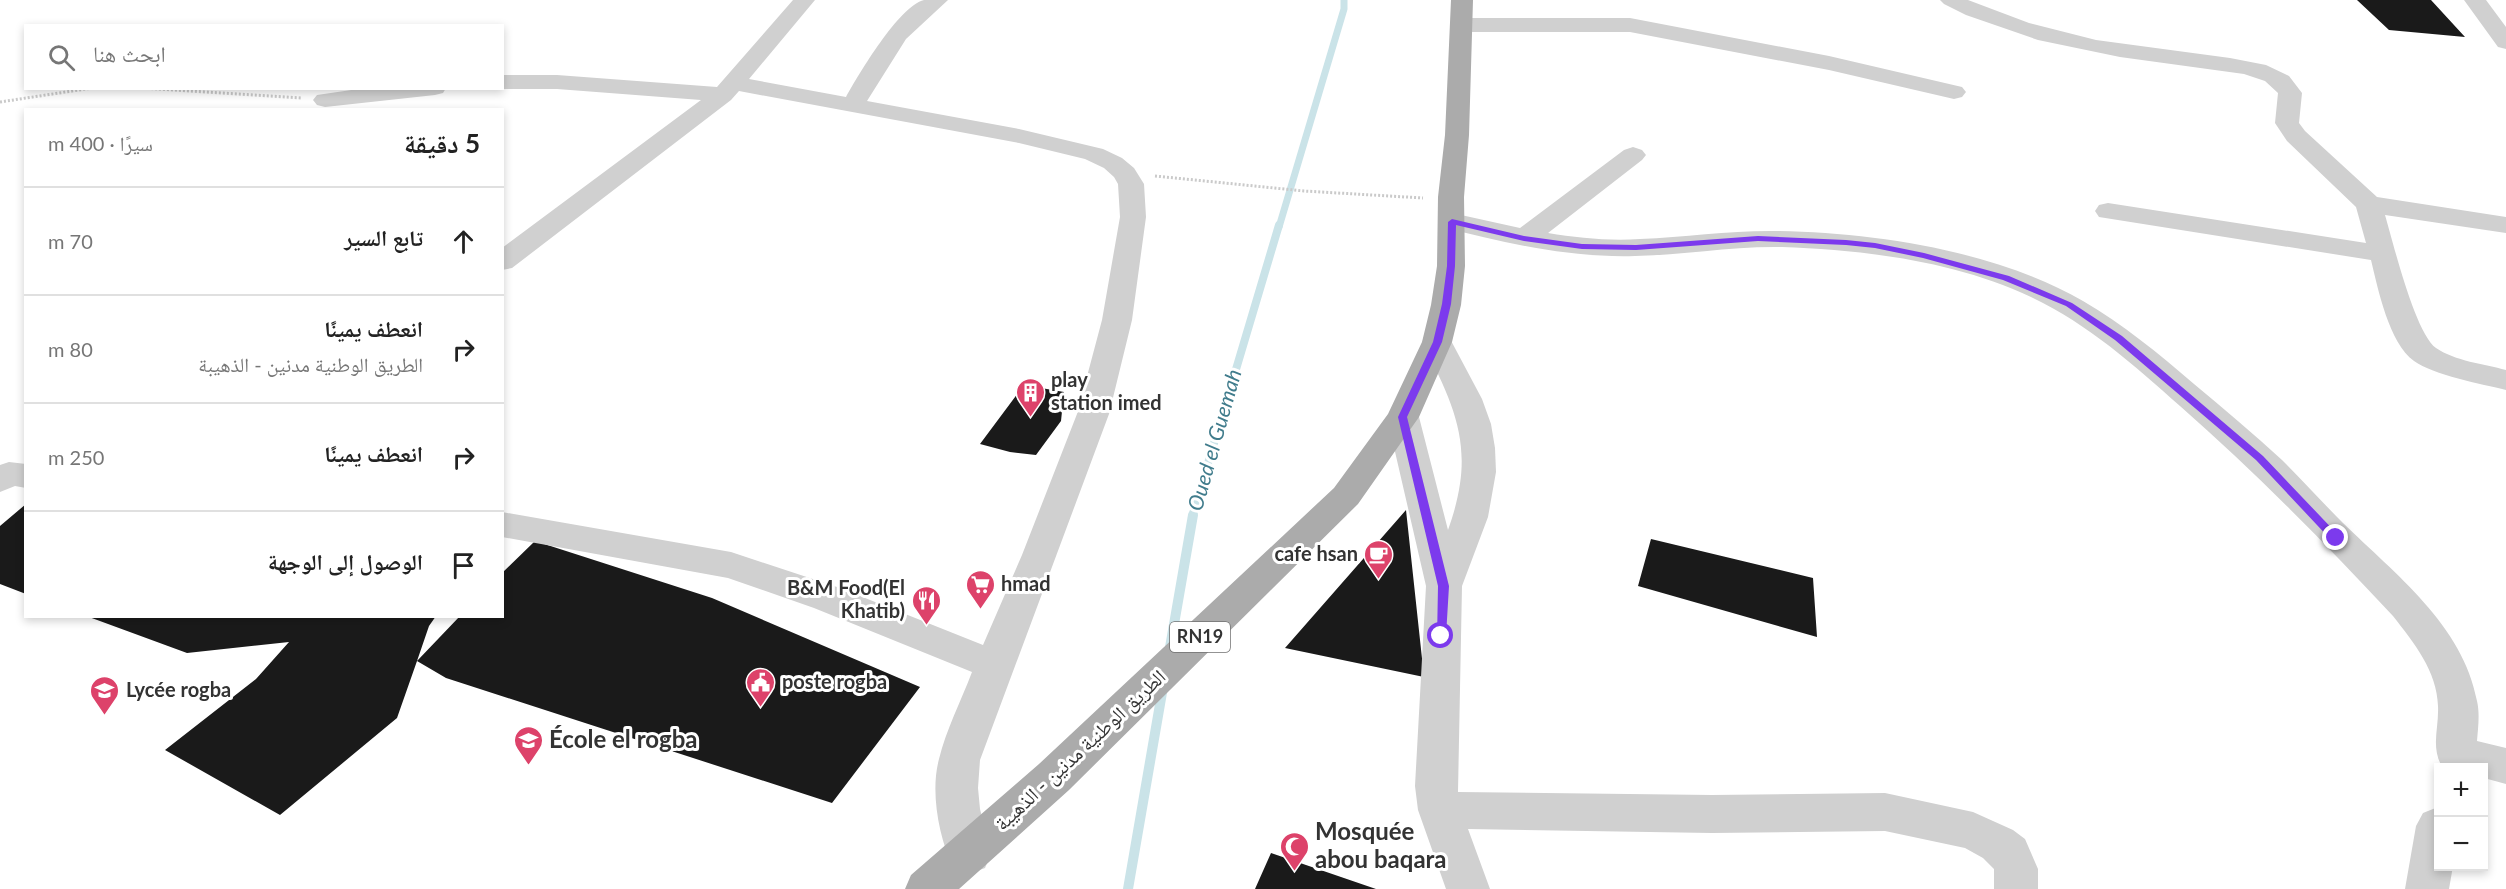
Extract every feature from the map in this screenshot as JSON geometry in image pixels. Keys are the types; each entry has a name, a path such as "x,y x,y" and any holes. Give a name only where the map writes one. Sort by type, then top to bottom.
{"main road":[{"name":"الطريق الوطنية مدنين - الذهيبة","path":"927,889 1054,777 1346,496 1403,417 1437,342 1448,295 1461,13"}],"street":[{"path":"504,260 729,89 804,0"},
{"path":"852,106 895,35 937,0"},
{"path":"1951,0 1989,16 2068,40 2143,54 2238,66 2273,75 2286,85 2290,93 2287,123 2296,136 2369,204 2407,330 2424,354 2441,362 2506,380"},
{"path":"2475,0 2506,42"},
{"path":"1461,13 1630,25 1839,65 1954,92"},
{"path":"504,82 729,89 852,106 1019,136 1094,154 1113,163 1125,173 1131,184 1133,217 1117,320 1093,414 1040,555 994,665 960,760 958,799 969,854"},
{"path":"325,100 417,90"},
{"path":"1524,238 1633,155"},
{"path":"2369,204 2506,225"},
{"path":"1452,209 1524,238 1582,246 1636,248 1758,239 1875,246 2006,278 2069,305 2118,338 2152,365 2260,458 2412,614 2438,650 2451,675 2458,703 2454,760 2506,766"},
{"path":"2108,211 2383,254"},
{"path":"1437,342 1467,400 1475,425 1480,460 1477,499 1468,528 1444,586"},
{"path":"1403,417 1444,586 1436,786 1440,810 1468,889"},
{"path":"0,480 9,474 24,476"},
{"path":"504,524 731,565 827,598 994,665"},
{"path":"1440,810 1712,814 1884,812 1973,831 1998,844 2009,853 2016,869 2016,889"},
{"path":"2427,889 2434,852"}],"path":[{"path":"0,102 79,90"},
{"path":"173,90 325,100"},
{"path":"1125,173 1328,193 1414,198 1452,209"}],"building":[{"path":"2357,0 2431,0 2465,37 2389,30"},
{"name":"play station imed","path":"1024,385 1064,392 1061,421 1036,455 1010,452 980,444"},
{"path":"24,506 24,593 0,584 0,526"},
{"name":"cafe hsan","path":"1406,510 1424,677 1285,648"},
{"path":"1651,539 1813,578 1817,637 1638,586"},
{"path":"535,541 712,598 920,687 832,803 446,678 417,661 458,618 504,618 504,571"},
{"path":"92,618 435,618 429,626 397,718 280,815 165,750 256,679 289,642 187,653"},
{"name":"Mosquée abou baqara","path":"1271,853 1376,889 1255,889"}],"waterway":[{"name":"Oued el Guemah","path":"1279,227 1344,9 1344,0"},
{"name":"Oued el Guemah","path":"1192,517 1279,225"},
{"name":"Oued el Guemah","path":"1169,653 1193,515"},
{"name":"Oued el Guemah","path":"1128,889 1163,687"}],"place":[{"name":"play station imed","path":"1030,418"},
{"name":"cafe hsan","path":"1379,580"},
{"name":"hmad","path":"980,610"},
{"name":"B&M Food(El Khatib)","path":"926,626"},
{"name":"poste rogba","path":"761,708"},
{"name":"Lycée rogba","path":"105,716"},
{"name":"École el rogba","path":"528,766"},
{"name":"Mosquée abou baqara","path":"1294,872"}],"route":[{"path":"1441,636 1444,586 1403,417 1437,342 1446,304 1451,266 1452,222 1524,238 1582,246 1636,248 1758,239 1846,243 1875,246 1924,256 2006,278 2069,305 2118,338 2260,458 2336,538"}]}
